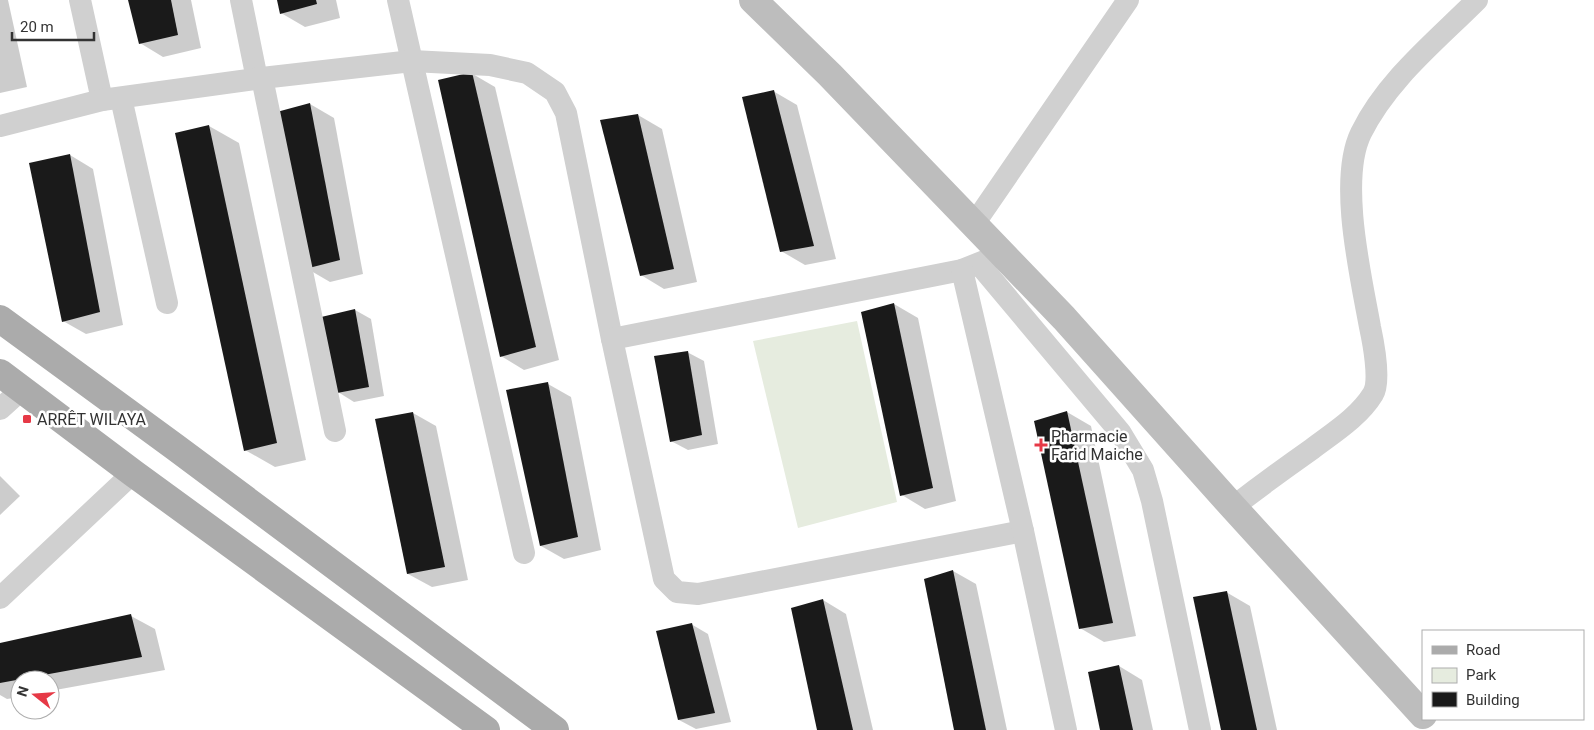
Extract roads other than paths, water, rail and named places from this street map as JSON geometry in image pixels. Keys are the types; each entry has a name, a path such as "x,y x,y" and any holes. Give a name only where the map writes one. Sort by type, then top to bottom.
{"main road":[{"path":"753,0 830,75 974,224 981,263 1064,318 1232,507 1422,714"},
{"path":"0,319 555,730"},
{"path":"0,373 133,474 486,730"},
{"path":"1427,720 1436,730"}],"street":[{"path":"80,0 112,99 167,303"},
{"path":"241,0 335,431"},
{"path":"398,0 524,553"},
{"path":"974,224 1128,0"},
{"path":"1232,507 1331,434 1357,413 1375,392 1377,360 1354,237 1352,182 1354,158 1360,134 1389,88 1477,0"},
{"path":"0,126 112,99 259,78 412,62 490,65 527,73 555,92 566,113 664,579 677,592 698,594 1023,531"},
{"path":"612,339 981,263"},
{"path":"981,263 1023,531 1066,730"},
{"path":"981,263 1120,432 1143,470 1152,501 1200,730"},
{"path":"0,409 21,390"},
{"path":"0,598 133,474"}],"place":[{"name":"ARRÊT WILAYA","path":"27,419"},
{"name":"Pharmacie Farid Maiche","path":"1041,445"}]}
